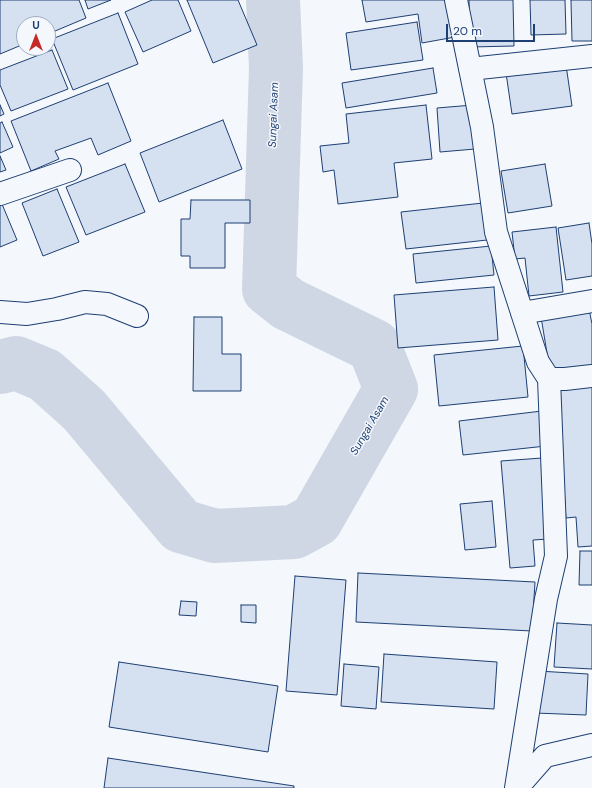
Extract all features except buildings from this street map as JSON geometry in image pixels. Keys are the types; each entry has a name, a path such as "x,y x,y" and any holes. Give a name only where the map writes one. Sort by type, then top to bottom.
{"street":[{"path":"456,0 482,127 496,232 538,362 549,379 556,556 546,599 516,788"},
{"path":"470,69 592,56"},
{"path":"0,194 70,170"},
{"path":"522,313 592,301"},
{"path":"0,312 27,314 85,302 107,304 137,316"},
{"path":"549,379 592,376"},
{"path":"516,788 545,756 592,745"}],"waterway":[{"name":"Sungai Asam","path":"0,367 16,363 45,375 84,410 181,526 215,536 294,532 316,520 391,389 374,346 288,304 269,289 276,68 273,0"}]}
